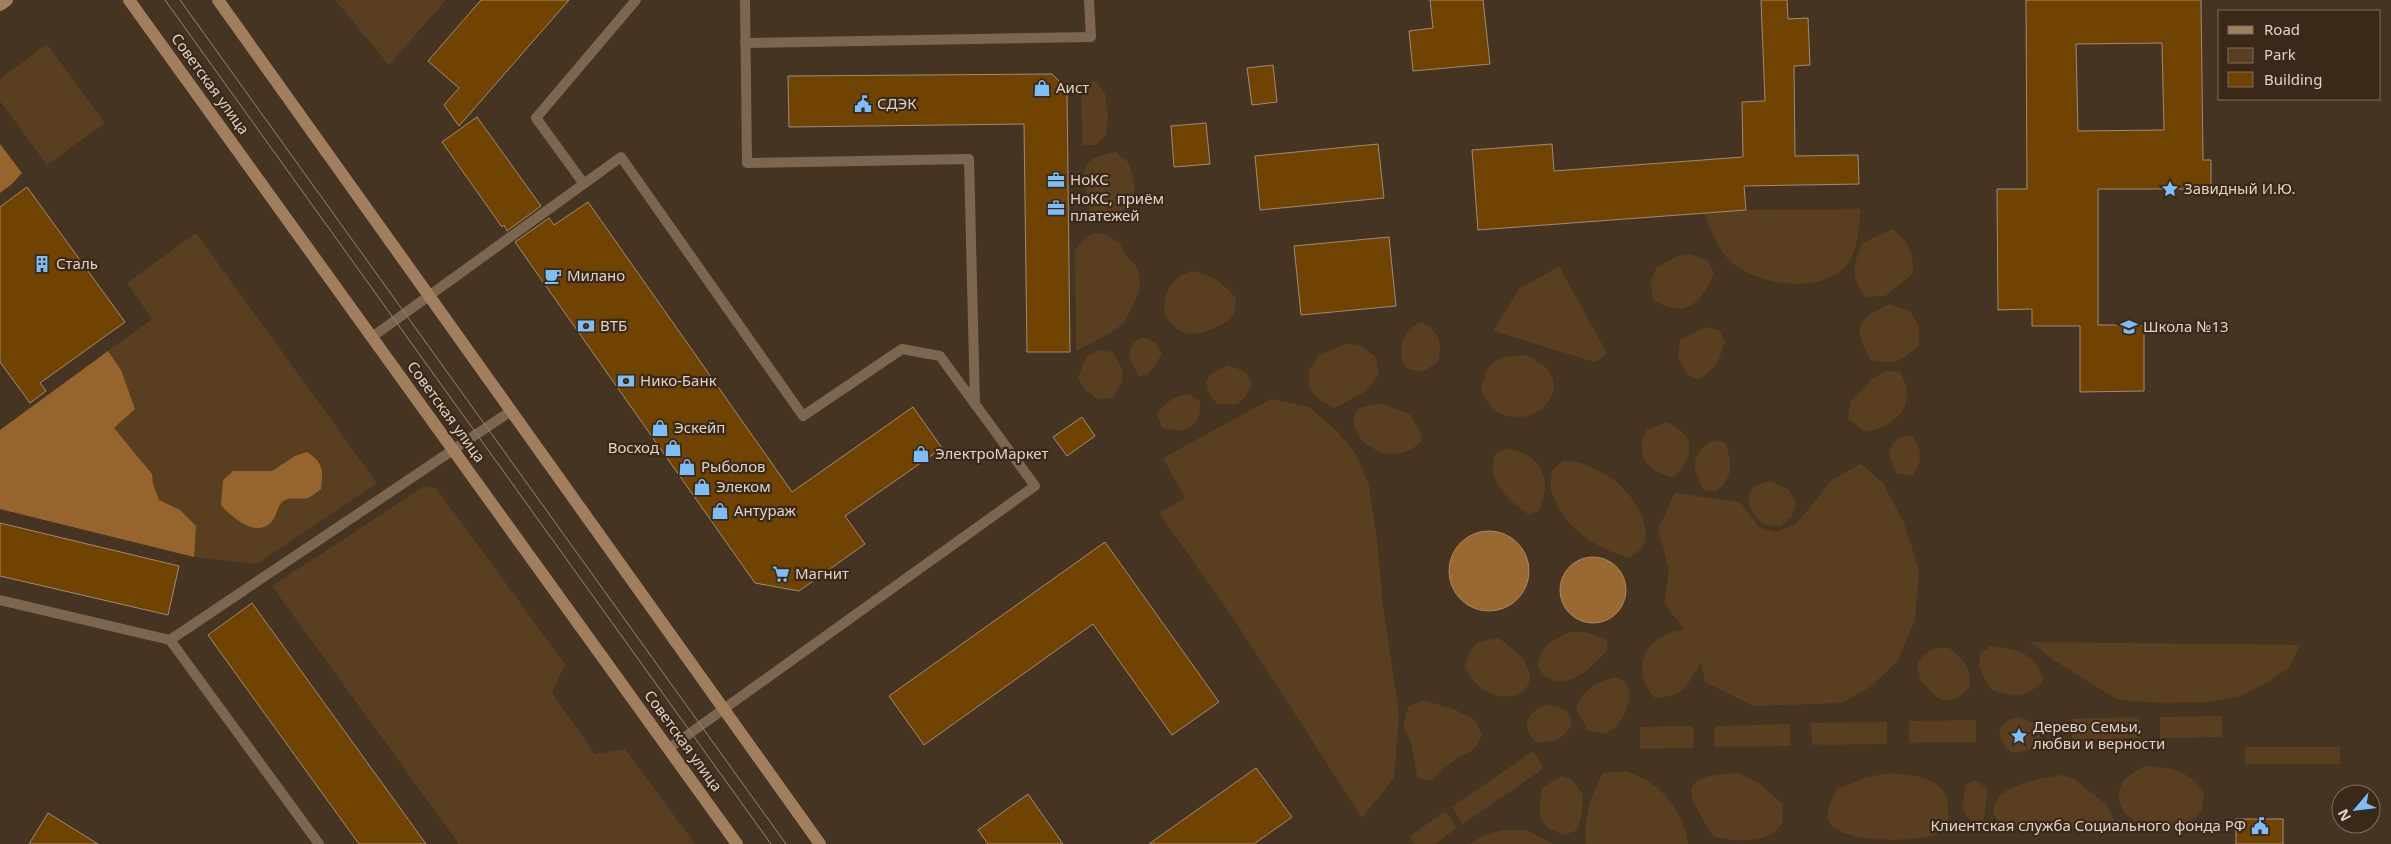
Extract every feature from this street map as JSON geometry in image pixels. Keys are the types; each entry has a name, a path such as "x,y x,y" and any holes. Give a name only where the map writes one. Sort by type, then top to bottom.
{"main road":[{"path":"0,5 7,0"},
{"name":"Советская улица","path":"129,0 737,844"},
{"path":"218,0 820,844"}],"lane":[{"path":"584,184 536,118 636,0"},
{"path":"745,0 747,163 969,158 976,405"},
{"path":"745,44 1091,37 1090,0"},
{"path":"372,337 621,157 803,416 902,349 940,356 1035,486 668,749"},
{"path":"170,640 511,411"},
{"path":"0,600 170,640 318,844"}],"green space":[{"path":"335,0 446,0 389,65"},
{"path":"47,44 105,123 47,165 0,101 0,79"},
{"path":"1084,82 1096,82 1105,93 1108,118 1106,135 1096,145 1083,145 1081,99"},
{"path":"1116,152 1129,163 1135,186 1132,201 1123,211 1106,217 1090,212 1084,172 1087,165 1093,159"},
{"path":"1860,209 1856,245 1847,264 1836,274 1822,280 1806,283 1771,281 1741,269 1729,260 1721,250 1704,213 1746,210"},
{"path":"1893,229 1909,248 1913,274 1885,296 1865,297 1855,277 1855,265 1862,243"},
{"path":"196,233 377,483 257,564 194,557 0,509 0,430 152,319 127,283"},
{"path":"1095,233 1105,234 1120,244 1127,257 1136,266 1140,277 1139,292 1124,323 1109,334 1076,351 1075,250 1086,237"},
{"path":"1691,254 1708,261 1714,274 1703,294 1690,306 1682,308 1664,305 1653,299 1650,284 1656,268 1677,256"},
{"path":"1559,266 1607,353 1595,362 1493,331 1519,289"},
{"path":"1192,271 1217,280 1236,298 1235,310 1231,318 1211,330 1188,333 1182,332 1173,325 1167,317 1164,308 1168,290 1174,282"},
{"path":"1889,304 1910,311 1919,326 1919,345 1897,361 1879,362 1871,360 1865,349 1859,332 1860,326 1869,315"},
{"path":"1422,322 1436,334 1439,339 1440,349 1438,362 1422,372 1405,368 1401,354 1406,334 1415,325"},
{"path":"1705,327 1719,330 1725,341 1716,363 1710,371 1699,379 1688,375 1678,357 1680,340"},
{"path":"1143,337 1155,342 1162,354 1148,375 1138,376 1129,355 1133,343"},
{"path":"1345,344 1359,345 1376,357 1379,375 1364,392 1335,408 1322,402 1310,389 1308,372 1318,356"},
{"path":"1098,350 1112,352 1122,370 1122,380 1112,398 1098,399 1084,389 1078,378 1086,357"},
{"path":"1526,355 1542,364 1549,371 1554,382 1553,393 1540,410 1518,417 1506,416 1491,406 1481,391 1483,381 1486,372 1494,362 1507,357"},
{"path":"1228,365 1246,372 1252,385 1245,397 1237,404 1218,404 1210,396 1206,382 1211,374"},
{"path":"1887,371 1900,372 1907,394 1906,404 1902,412 1887,425 1865,432 1848,419 1850,402 1872,379"},
{"path":"1188,394 1200,401 1200,410 1195,423 1185,429 1171,430 1162,428 1157,414 1163,406 1178,397"},
{"path":"1271,399 1309,407 1337,431 1357,456 1369,485 1378,547 1382,599 1399,714 1394,778 1362,818 1233,618 1159,513 1185,498 1163,458"},
{"path":"1382,404 1410,414 1421,434 1421,441 1408,451 1395,454 1382,452 1370,446 1361,438 1355,428 1354,418 1359,409 1367,405"},
{"path":"1667,422 1682,432 1688,439 1689,445 1688,456 1674,477 1657,472 1651,467 1646,462 1642,448 1646,430"},
{"path":"1903,436 1913,436 1920,452 1920,461 1912,476 1896,473 1889,454 1893,443"},
{"path":"1713,440 1726,443 1730,458 1729,474 1717,491 1704,490 1695,468 1696,457"},
{"path":"1504,449 1527,455 1538,464 1542,471 1545,487 1540,510 1529,515 1507,496 1496,481 1493,473 1495,454"},
{"path":"1564,460 1588,466 1610,477 1628,493 1635,503 1644,521 1646,536 1643,546 1630,558 1592,542 1571,525 1562,514 1551,485 1552,470"},
{"path":"1861,464 1883,483 1904,523 1919,570 1915,620 1898,661 1870,687 1842,703 1754,706 1705,682 1701,663 1684,689 1673,695 1655,698 1648,690 1642,671 1646,653 1659,638 1671,632 1684,629 1664,603 1669,570 1658,529 1675,493 1740,502 1759,527 1776,532 1796,524 1833,479"},
{"path":"1771,481 1789,490 1796,503 1792,516 1780,527 1765,524 1752,512 1749,505 1748,499 1754,487"},
{"path":"423,487 436,488 565,664 552,693 595,754 625,749 695,844 459,844 272,586"},
{"path":"1570,632 1586,632 1606,639 1608,649 1582,674 1574,678 1557,681 1548,678 1537,667 1539,659 1548,644"},
{"path":"1498,638 1518,654 1528,668 1530,680 1525,690 1515,695 1503,696 1489,693 1475,682 1465,668 1471,649 1479,643"},
{"path":"2030,642 2301,645 2289,667 2267,683 2240,696 2208,702 2163,703 2118,700 2052,659"},
{"path":"1991,646 2017,651 2031,658 2040,671 2043,680 2025,694 2005,694 1990,689 1979,667 1980,653"},
{"path":"1935,648 1949,648 1963,661 1968,670 1969,689 1956,699 1944,701 1935,696 1920,680 1917,663 1925,654"},
{"path":"1616,677 1625,682 1629,690 1628,704 1620,722 1611,731 1606,733 1587,730 1576,707 1579,701 1592,687"},
{"path":"1422,700 1454,709 1475,720 1482,735 1473,749 1453,761 1432,781 1421,779 1417,776 1411,743 1403,726 1408,707"},
{"path":"1544,705 1557,706 1568,712 1572,724 1566,733 1557,739 1547,742 1535,742 1527,725 1533,713"},
{"path":"2222,716 2222,737 2160,738 2160,717"},
{"path":"2017,717 2035,725 2040,737 2039,743 2033,748 2013,753 2003,743 2000,733 2004,723"},
{"path":"2139,717 2140,738 2072,740 2072,719"},
{"path":"1976,720 1976,742 1909,743 1909,721"},
{"path":"1887,722 1887,744 1812,745 1811,723"},
{"path":"1790,724 1790,746 1715,747 1715,726"},
{"path":"1693,726 1693,748 1640,749 1640,727"},
{"path":"2245,747 2340,747 2340,764 2245,764"},
{"path":"1533,751 1544,768 1463,824 1452,807"},
{"path":"2145,766 2163,767 2185,774 2204,792 2202,810 2186,825 2164,830 2144,825 2126,814 2121,806 2119,797 2121,786 2128,777"},
{"path":"1627,771 1649,782 1671,803 1681,819 1688,844 1586,844 1586,824 1589,807 1603,773"},
{"path":"1738,773 1759,783 1783,804 1782,823 1770,835 1752,840 1732,840 1713,836 1697,809 1692,789 1695,783 1703,778"},
{"path":"1892,773 1917,776 1939,786 1944,792 1948,807 1949,819 1945,830 1936,835 1921,838 1884,840 1849,834 1836,829 1829,822 1828,809 1837,789 1866,777"},
{"path":"2061,775 2074,779 2107,805 2114,820 2105,829 2002,828 1993,813 1997,800 2003,793 2010,788 2027,782"},
{"path":"1561,776 1571,779 1583,794 1582,812 1577,830 1565,835 1556,832 1544,824 1540,813 1542,788"},
{"path":"1976,780 1988,790 1983,824 1977,825 1967,816 1963,807 1966,784"},
{"path":"1445,811 1457,828 1435,844 1415,844 1409,837"},
{"path":"1502,830 1526,830 1554,844 1469,844 1486,834"}],"shaded area":[{"path":"0,144 22,173 0,193"},
{"path":"108,351 121,370 135,409 114,428 152,474 153,484 159,500 180,510 196,526 194,557 0,509 0,430"},
{"path":"307,452 317,460 321,467 321,489 308,498 291,499 282,502 273,520 267,526 260,528 246,525 238,521 221,505 223,480 233,471 272,471 295,456"},
{"path":"1489,531 1504,534 1517,543 1526,556 1529,571 1526,586 1517,599 1504,608 1489,611 1474,608 1461,599 1452,586 1449,571 1452,556 1461,543 1474,534"},
{"path":"1593,557 1606,559 1616,567 1624,577 1626,590 1624,603 1616,613 1606,621 1593,623 1580,621 1570,613 1562,603 1560,590 1562,577 1570,567 1580,559"}],"building":[{"path":"481,0 569,0 459,126 444,105 459,88 428,61"},
{"path":"1430,0 1483,0 1490,64 1413,71 1409,31 1433,28"},
{"path":"1761,0 1787,0 1788,19 1808,18 1810,65 1794,66 1795,156 1858,155 1859,184 1744,186 1746,210 1478,230 1472,150 1552,144 1554,171 1743,157 1742,102 1765,101"},
{"path":"2026,0 2201,0 2203,160 2211,160 2211,189 2098,189 2098,325 2144,325 2144,391 2080,392 2080,326 2032,326 2032,309 1998,310 1997,189 2027,189","holes":["2162,43 2164,130 2078,131 2076,44"]},
{"path":"1273,65 1277,102 1252,105 1247,68"},
{"path":"1052,74 1067,89 1070,352 1027,352 1024,124 789,127 788,76"},
{"path":"477,117 541,206 507,231 504,225 502,227 442,142"},
{"path":"1206,123 1210,164 1174,167 1171,126"},
{"path":"1378,144 1384,198 1260,210 1255,156"},
{"name":"Сталь","path":"27,187 125,322 40,383 46,391 30,403 0,362 0,207"},
{"path":"588,202 792,492 913,407 942,448 845,516 865,544 799,591 755,583 515,242 549,218 554,225"},
{"path":"1389,237 1396,306 1301,315 1294,246"},
{"path":"1082,417 1095,436 1067,456 1053,437"},
{"path":"0,523 179,566 168,615 0,576"},
{"path":"1105,542 1219,702 1172,735 1093,624 924,745 889,696"},
{"path":"252,603 426,844 359,844 231,667 208,635"},
{"path":"1256,768 1292,817 1254,844 1149,844"},
{"path":"1028,794 1063,844 988,844 978,830"},
{"path":"48,813 98,844 29,844"},
{"name":"Клиентская служба Социального фонда РФ","path":"2236,819 2283,819 2283,844 2236,844"}],"tram line":[{"path":"165,0 771,844"},
{"path":"180,0 786,844"}],"place":[{"name":"Аист","path":"1042,88"},
{"name":"СДЭК","path":"863,104"},
{"name":"НоКС","path":"1056,180"},
{"name":"Завидный И.Ю.","path":"2170,189"},
{"name":"НоКС, приём платежей","path":"1056,208"},
{"name":"Сталь","path":"42,264"},
{"name":"Милано","path":"553,276"},
{"name":"ВТБ","path":"586,326"},
{"name":"Школа №13","path":"2129,327"},
{"name":"Нико-Банк","path":"626,381"},
{"name":"Эскейп","path":"660,428"},
{"name":"Восход","path":"673,448"},
{"name":"ЭлектроМаркет","path":"921,454"},
{"name":"Рыболов","path":"687,467"},
{"name":"Элеком","path":"702,487"},
{"name":"Антураж","path":"720,511"},
{"name":"Магнит","path":"781,574"},
{"name":"Дерево Семьи, любви и верности","path":"2019,736"},
{"name":"Клиентская служба Социального фонда РФ","path":"2260,826"}]}
